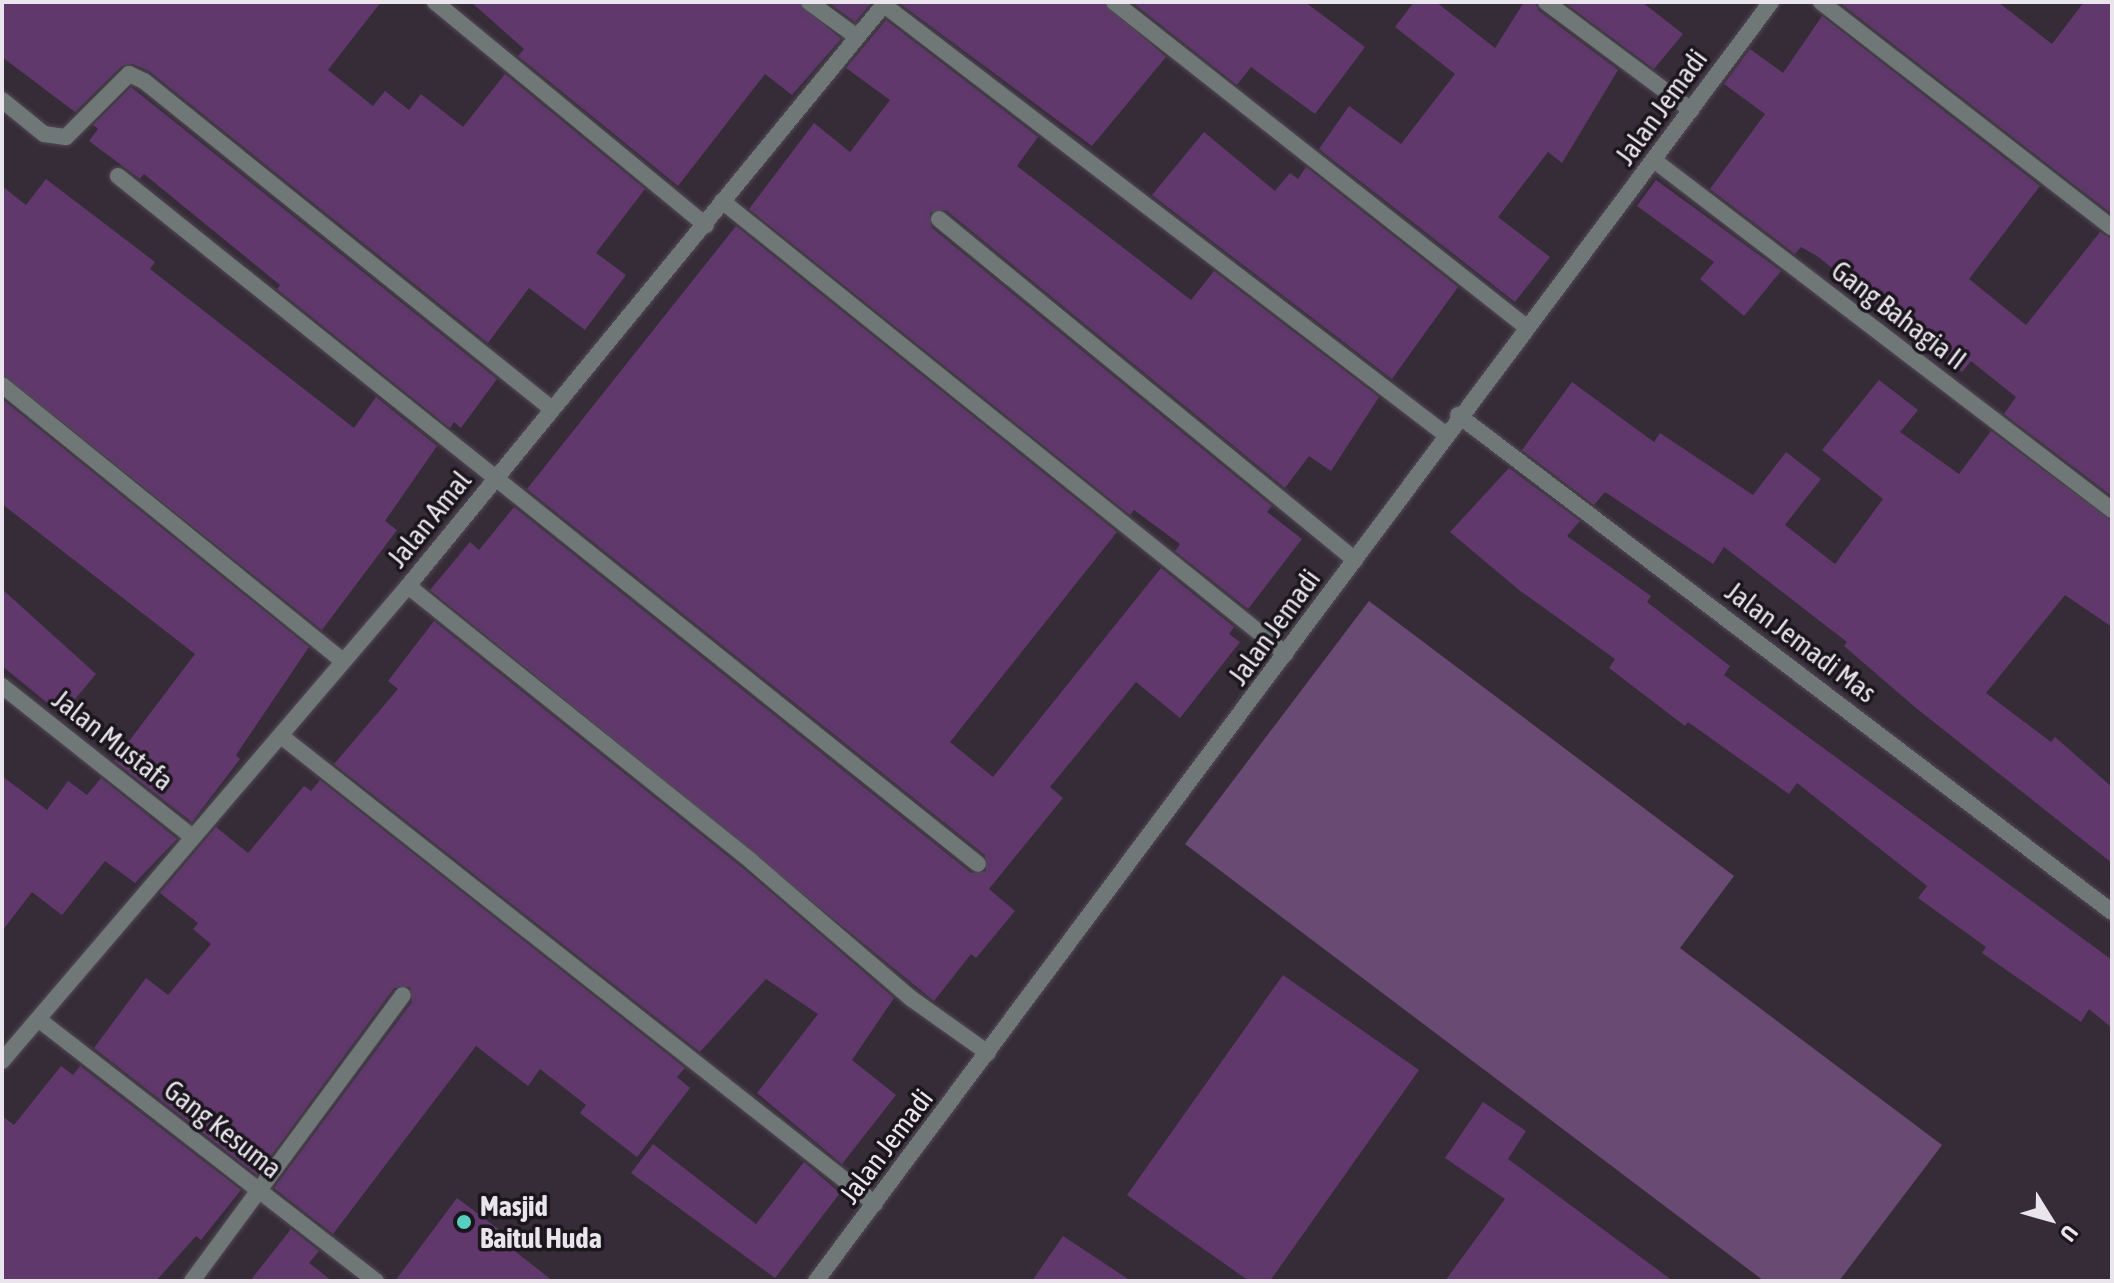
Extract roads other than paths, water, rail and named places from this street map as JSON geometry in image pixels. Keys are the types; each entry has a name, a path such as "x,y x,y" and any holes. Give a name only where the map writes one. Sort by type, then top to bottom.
{"street":[{"path":"435,2 706,225"},
{"path":"809,2 857,37"},
{"path":"1114,2 1525,326"},
{"path":"1546,2 1691,110"},
{"name":"Jalan Jemadi","path":"816,1281 1286,654 1458,415 1655,161 1771,2"},
{"path":"1821,2 2112,228"},
{"path":"885,3 1445,434"},
{"name":"Jalan Amal","path":"2,1061 191,836 281,736 408,586 885,3"},
{"path":"2,100 44,134 66,137 129,74 144,81 552,409"},
{"name":"Gang Bahagia II","path":"1655,161 2112,510"},
{"path":"118,176 498,475 978,864"},
{"path":"722,201 1286,654"},
{"path":"939,219 1355,560"},
{"path":"2,385 343,661"},
{"name":"Jalan Jemadi Mas","path":"1458,415 2112,912"},
{"path":"408,586 752,862 912,999 988,1053"},
{"name":"Jalan Mustafa","path":"2,686 191,836"},
{"path":"281,736 875,1204"},
{"path":"192,1281 403,995"},
{"name":"Gang Kesuma","path":"38,1019 376,1281"}],"place":[{"name":"Masjid Baitul Huda","path":"464,1222"}]}
